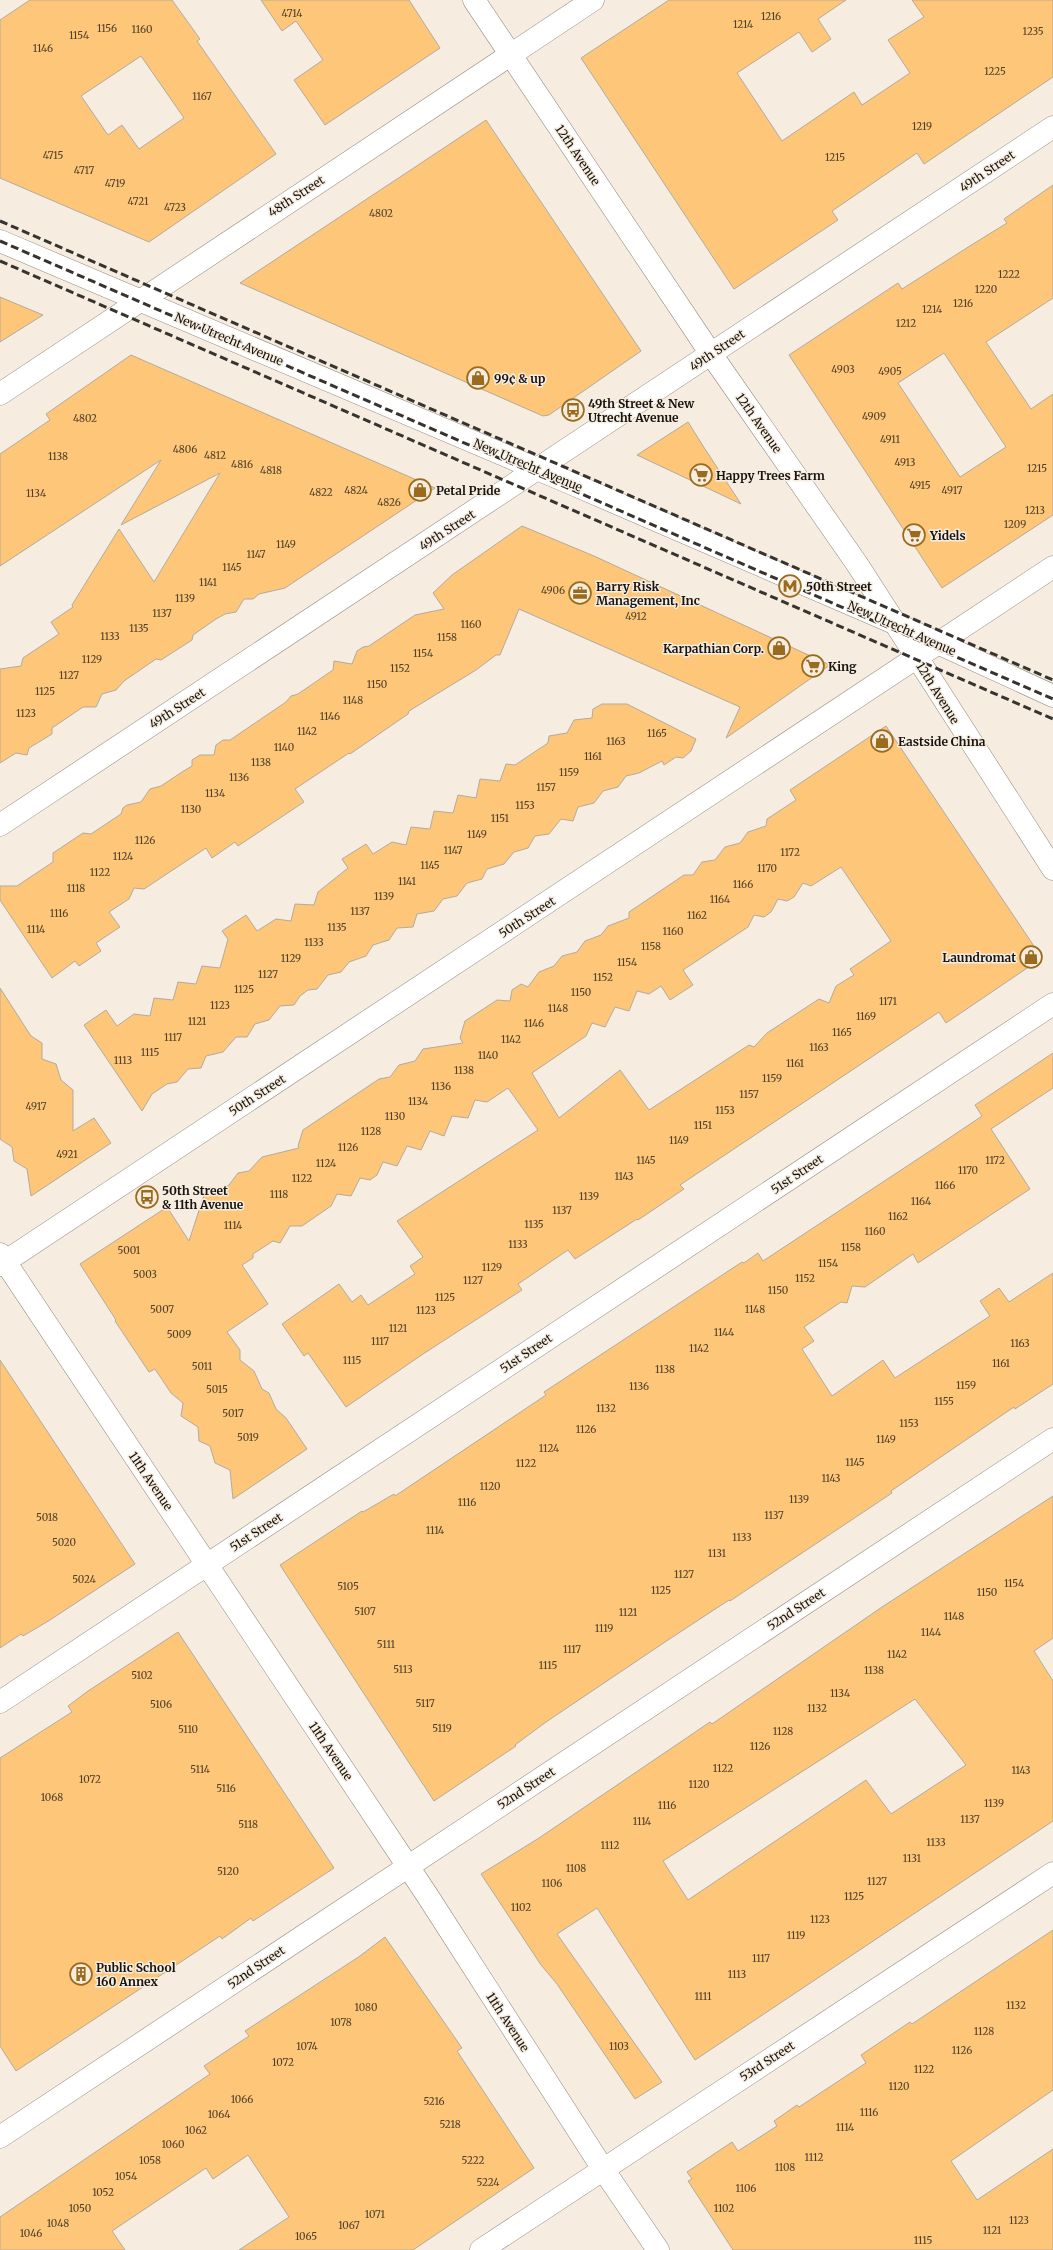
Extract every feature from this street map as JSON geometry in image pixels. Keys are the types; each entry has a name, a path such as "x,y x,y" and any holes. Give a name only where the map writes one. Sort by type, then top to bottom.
{"street":[{"name":"12th Avenue","path":"474,0 711,354 857,564 916,658 1053,868"},
{"name":"48th Street","path":"0,394 593,0"},
{"name":"49th Street","path":"0,824 1053,127"},
{"name":"New Utrecht Avenue","path":"0,241 538,469 894,623 1053,696"},
{"name":"50th Street","path":"2,1260 1053,567"},
{"name":"51st Street","path":"0,1702 1053,1004"},
{"name":"11th Avenue","path":"2,1260 408,1866 603,2170 658,2250"},
{"name":"52nd Street","path":"0,2137 1053,1439"},
{"name":"53rd Street","path":"481,2250 1053,1873"}],"building":[{"path":"30,0 172,0 200,39 197,41 276,154 149,242 0,178 0,20","holes":["141,56 184,118 139,149 122,125 108,135 81,96"]},
{"path":"261,0 409,0 440,48 325,125 294,80 323,60 296,21 282,31"},
{"path":"669,0 846,0 818,19 831,39 812,52 799,32 737,73 782,141 854,92 862,105 910,73 888,40 924,17 912,0 1053,0 1053,77 924,164 917,153 832,211 838,220 734,289 581,58"},
{"path":"486,120 641,351 549,415 543,416 240,283"},
{"path":"1053,185 1053,298 986,342 1031,409 1053,394 1053,515 942,588 789,355 898,283 902,289 1007,223 1004,219","holes":["944,353 1006,447 960,477 898,383"]},
{"path":"0,297 43,315 0,342"},
{"path":"131,355 435,488 285,588 259,594 253,599 244,599 236,612 225,614 216,619 193,635 192,640 161,660 156,659 124,681 116,690 102,694 96,707 83,707 52,728 52,734 29,748 27,755 16,753 0,763 0,669 21,666 23,658 59,634 51,622 73,607 72,605 119,529 154,582 220,473 121,525 161,460 0,566 0,454 50,420 46,414"},
{"name":"Happy Trees Farm","path":"688,422 705,449 741,504 637,455"},
{"path":"522,526 594,556 830,665 726,738 740,707 519,609 500,655 496,655 476,670 409,711 408,714 350,754 349,753 295,789 304,802 238,846 235,842 212,858 206,848 144,889 134,888 129,899 109,912 120,927 96,943 101,951 79,966 75,961 52,978 0,900 0,886 17,886 53,862 53,853 83,833 91,834 121,814 123,808 127,805 141,802 150,789 161,786 192,766 192,760 200,755 214,755 216,745 223,740 230,740 286,702 291,696 298,694 333,670 334,661 352,664 357,651 363,647 369,646 415,615 444,609 433,593 452,575"},
{"path":"602,704 627,704 696,739 691,751 683,758 676,757 664,765 662,761 639,773 626,776 618,787 603,791 594,803 578,807 573,821 561,819 549,834 535,836 528,848 514,852 504,864 487,869 482,879 467,883 457,896 443,899 434,911 417,914 413,927 397,928 389,940 373,945 366,956 349,962 341,972 328,975 317,989 308,990 300,996 294,1005 280,1006 269,1020 255,1024 247,1037 236,1037 223,1052 206,1056 201,1068 188,1069 177,1082 167,1084 152,1094 142,1111 84,1025 106,1010 117,1026 134,1014 150,1016 154,998 173,1000 178,982 196,984 202,966 220,968 228,939 222,931 246,915 257,931 276,919 291,921 295,904 314,905 318,892 348,868 342,859 366,844 373,854 392,842 406,845 411,827 430,829 434,811 453,813 458,795 476,798 480,779 500,781 506,764 515,765 548,743 549,736 567,733 574,720 592,718 593,709"},
{"path":"886,726 1042,958 946,1023 939,1012 680,1185 684,1189 638,1220 637,1219 575,1259 568,1250 518,1284 522,1290 423,1354 346,1407 308,1353 304,1356 282,1324 339,1284 352,1302 361,1295 368,1305 415,1274 410,1266 423,1257 397,1221 538,1130 508,1088 487,1102 475,1100 468,1118 452,1116 444,1136 430,1131 421,1150 407,1146 397,1166 383,1162 377,1175 370,1180 360,1178 351,1196 337,1194 331,1206 302,1226 290,1226 280,1243 273,1241 253,1254 253,1258 242,1265 268,1304 227,1332 240,1350 240,1360 254,1371 262,1389 269,1393 276,1409 286,1418 307,1449 233,1499 230,1470 215,1463 210,1446 199,1441 198,1427 181,1416 183,1403 171,1393 155,1369 149,1372 80,1264 167,1207 189,1241 205,1192 216,1193 229,1185 238,1173 249,1171 262,1157 299,1148 298,1146 303,1130 379,1079 390,1077 399,1065 415,1061 423,1049 463,1043 460,1038 465,1021 497,1000 510,1001 512,990 521,984 528,987 539,972 554,966 562,956 577,952 585,941 601,935 608,926 629,918 629,912 684,875 693,875 702,862 715,860 725,847 740,843 748,832 766,826 767,819 796,800 790,790","holes":["841,867 891,941 850,969 854,975 836,986 829,1003 819,999 767,1033 754,1047 749,1045 649,1110 620,1070 559,1118 532,1073 586,1036 592,1023 605,1027 615,1007 629,1011 637,991 649,994 661,986 670,1000 693,985 683,970 748,927 754,915 764,917 771,912 778,899 787,901 794,897 803,883 811,886"]},
{"path":"0,988 31,1036 42,1043 42,1059 56,1064 61,1080 73,1090 73,1131 94,1118 111,1143 31,1196 27,1169 14,1161 12,1147 0,1139"},
{"path":"1053,1053 1053,1088 991,1129 1030,1189 918,1263 913,1254 865,1287 852,1286 847,1303 841,1302 804,1327 814,1341 802,1349 832,1396 883,1360 895,1378 990,1316 980,1301 999,1288 1009,1302 1053,1273 1053,1384 1015,1409 1014,1407 891,1491 892,1493 546,1722 515,1745 516,1746 434,1801 280,1565 362,1511 363,1512 394,1494 395,1496 546,1395 544,1392 742,1262 744,1263 758,1253 763,1261 936,1147 982,1116 975,1105"},
{"path":"0,1360 135,1564 50,1620 23,1636 21,1634 0,1648"},
{"path":"1053,1496 1053,1638 1034,1651 1053,1681 1053,1821 695,2060 597,1908 557,1934 662,2082 635,2099 557,1984 541,1965 481,1874 539,1838 710,1722 712,1724 882,1607","holes":["915,1699 966,1765 891,1814 866,1780 688,1900 663,1861"]},
{"path":"178,1632 334,1868 253,1921 251,1918 222,1939 220,1936 16,2071 0,2046 0,1758 72,1712 68,1706 88,1691"},
{"path":"1053,1930 1053,2090 951,2161 977,2200 1053,2149 1053,2250 733,2250 688,2181 692,2179 687,2172 732,2142 738,2151 777,2126 774,2121 797,2105 799,2107 866,2063 861,2055 910,2022 912,2024"},
{"path":"385,1937 462,2048 457,2051 534,2168 413,2250 239,2250 289,2217 248,2155 213,2179 206,2168 112,2231 125,2250 0,2250 0,2217 210,2074 204,2066 249,2036 245,2031 360,1956"}],"railway":[{"path":"0,221 1053,680"},
{"path":"0,241 1053,699"},
{"path":"0,261 1053,719"}],"place":[{"name":"99¢ & up","path":"478,378"},
{"name":"49th Street & New Utrecht Avenue","path":"573,410"},
{"name":"Happy Trees Farm","path":"701,475"},
{"name":"Petal Pride","path":"420,490"},
{"name":"Yidels","path":"914,535"},
{"name":"50th Street","path":"790,586"},
{"name":"Barry Risk Management, Inc","path":"580,593"},
{"name":"Karpathian Corp.","path":"779,648"},
{"name":"King","path":"813,666"},
{"name":"Eastside China","path":"882,741"},
{"name":"Laundromat","path":"1031,957"},
{"name":"50th Street & 11th Avenue","path":"147,1197"},
{"name":"Public School 160 Annex","path":"81,1974"}]}
